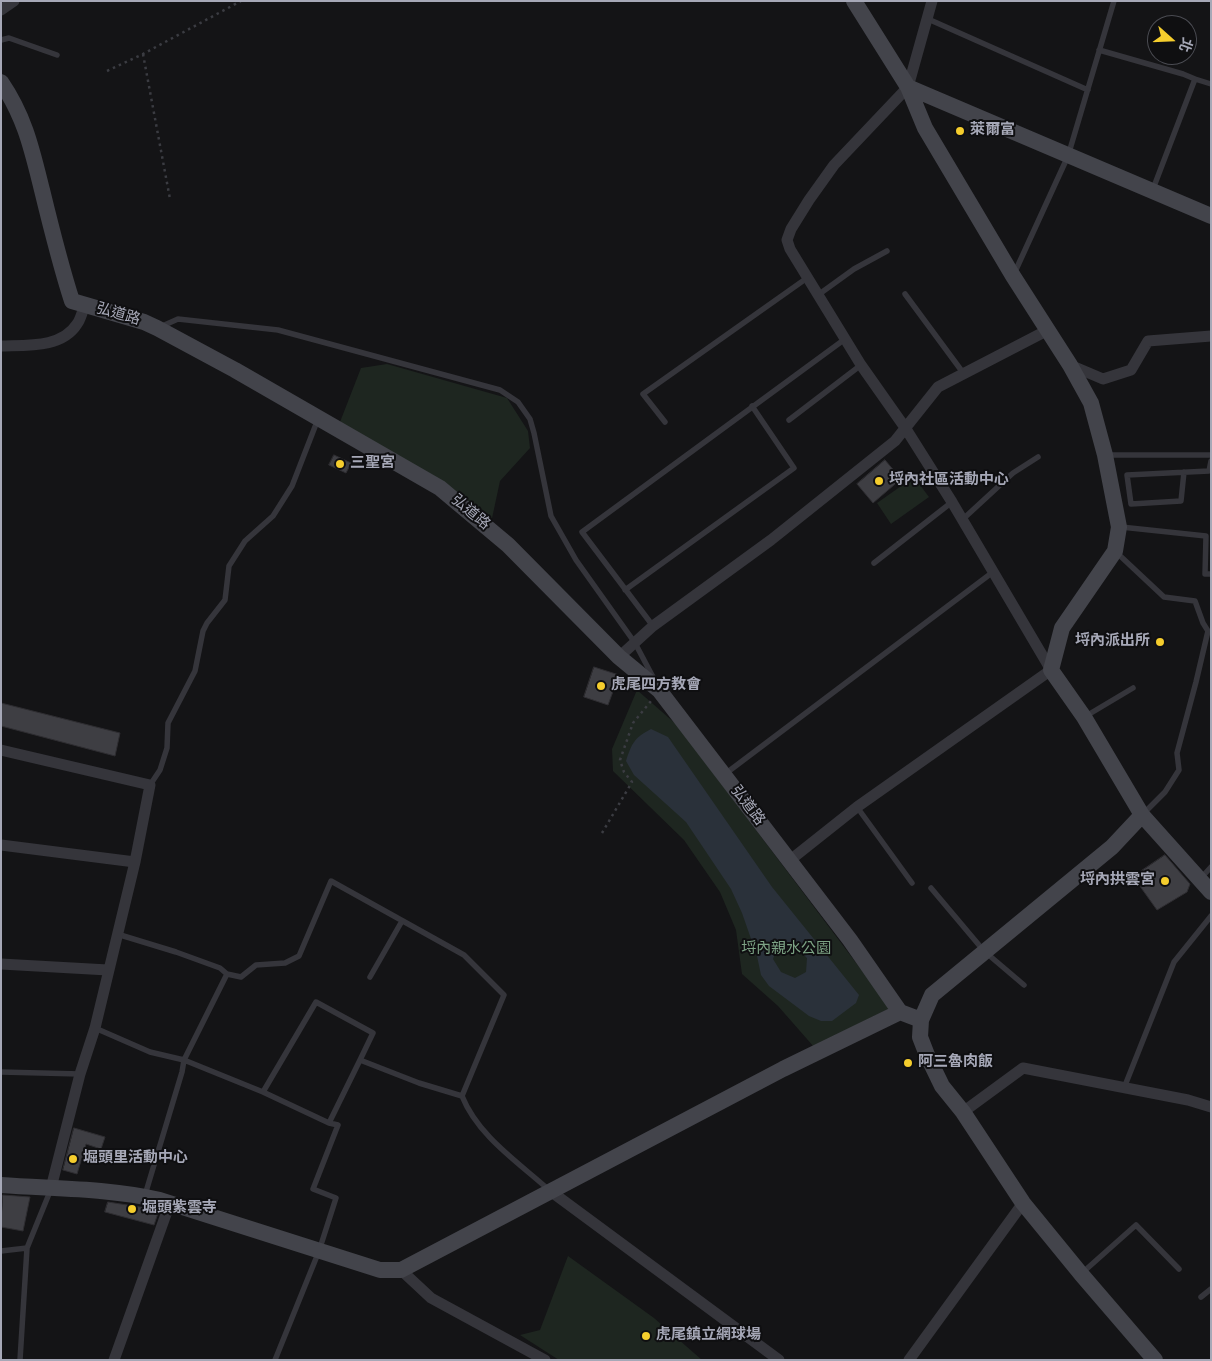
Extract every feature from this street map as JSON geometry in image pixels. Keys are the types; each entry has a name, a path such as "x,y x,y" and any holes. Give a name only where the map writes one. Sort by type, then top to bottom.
{"street":[{"path":"1,10 14,1"},
{"path":"789,861 857,806 1051,670 1062,628 1115,550 1118,527 1105,455 1091,403 1070,365 1013,276 925,128 908,87 854,1"},
{"path":"932,1 908,87 834,165 809,200 791,229 787,240 790,249 807,278 861,365 906,429 952,502 1051,670 1084,717 1142,815 1211,892"},
{"name":"弘道路","path":"1,82 20,113 29,139 62,272 72,301 144,322 235,370 440,488 508,545 619,657 659,690 850,940 900,1012"},
{"path":"908,87 1211,216"},
{"path":"1,346 43,344 68,335 78,323 85,306"},
{"path":"619,657 653,626 771,540 895,441 938,388 1048,330"},
{"path":"1070,365 1103,378 1131,370 1148,341 1211,336"},
{"path":"1,750 150,785 135,862 95,1028 80,1074 51,1188"},
{"path":"1142,815 1112,847 932,995 921,1020 920,1037 942,1086 963,1112 1024,1203 1081,1274 1155,1360"},
{"path":"1,845 135,862"},
{"path":"1,964 108,970"},
{"path":"1,1185 100,1190 144,1196 380,1270 401,1270 549,1190 783,1069 900,1012 921,1020"},
{"path":"963,1112 1023,1068 1188,1100 1211,1107"},
{"path":"549,1190 779,1360"},
{"path":"114,1360 170,1203"},
{"path":"909,1360 1024,1203"},
{"path":"401,1270 431,1298 545,1360"}],"lane":[{"path":"1013,276 1068,156 1114,1"},
{"path":"928,19 1088,90"},
{"path":"1,40 9,38 57,55"},
{"path":"1099,50 1211,84"},
{"path":"1152,191 1195,79"},
{"path":"818,295 854,269 887,251"},
{"path":"665,422 642,394 807,278"},
{"path":"905,294 964,374"},
{"path":"157,328 178,319 278,330 500,390 518,402 530,419 551,516 576,560 635,643 659,690"},
{"path":"653,626 582,532 845,339"},
{"path":"789,420 861,365"},
{"path":"625,590 794,468 752,406"},
{"path":"150,785 160,770 167,748 168,723 195,671 203,631 225,600 229,566 245,541 273,516 292,486 319,418"},
{"path":"1105,455 1211,455"},
{"path":"962,520 1013,473 1038,458"},
{"path":"1184,472 1181,501 1131,504 1127,475 1184,472 1209,471 1211,461"},
{"path":"874,563 952,502"},
{"path":"1118,527 1206,536 1205,574 1211,574"},
{"path":"1115,550 1164,597 1194,601 1208,631 1177,753 1179,770 1165,792 1142,815"},
{"path":"724,775 993,572"},
{"path":"1084,717 1133,688"},
{"path":"857,806 912,883"},
{"path":"1199,880 1211,867"},
{"path":"117,934 176,952 220,968 227,974 241,977 256,965 285,963 299,956 331,881 464,955 504,995 462,1096 465,1106 482,1131 549,1190"},
{"path":"932,888 984,951 1024,985"},
{"path":"1124,1088 1174,962 1211,916"},
{"path":"370,977 402,921"},
{"path":"144,1196 184,1060 227,974"},
{"path":"263,1092 316,1002 373,1033 330,1123"},
{"path":"95,1028 150,1052 184,1060 338,1125 313,1189 336,1198 319,1251 275,1360"},
{"path":"360,1060 419,1083 462,1096"},
{"path":"1,1072 80,1074"},
{"path":"20,1360 26,1248 51,1188"},
{"path":"1081,1274 1136,1225 1179,1269"},
{"path":"1,1251 26,1248"},
{"path":"1201,1297 1211,1289"}],"path":[{"path":"107,71 143,54 241,1"},
{"path":"143,54 170,200"},
{"path":"602,833 632,782 624,772 620,760 633,723 659,690"}],"green space":[{"path":"387,364 507,398 528,431 530,448 500,481 491,523 340,422 361,368"},
{"path":"914,477 929,497 891,524 877,503"},
{"name":"埒內親水公園","path":"637,690 677,725 890,1008 814,1047 778,1006 742,974 736,930 720,892 684,840 613,771 612,749"},
{"path":"568,1256 654,1318 702,1360 559,1360 520,1335 540,1330"}],"shaded area":[{"path":"651,729 668,737 772,887 859,995 856,1003 832,1021 821,1021 809,1016 769,986 761,975 757,956 742,913 731,889 686,822 634,775 626,761 634,742","holes":["787,942 807,958 806,972 795,978 781,972 773,959 777,948"]}],"building":[{"name":"三聖宮","path":"334,455 351,463 346,473 329,465"},
{"name":"埒內社區活動中心","path":"885,460 901,479 873,503 857,484"},
{"name":"虎尾四方教會","path":"594,667 619,675 608,705 584,697"},
{"path":"1,703 120,733 115,756 1,726"},
{"name":"埒內拱雲宮","path":"1165,855 1190,884 1187,892 1157,910 1137,882 1143,878 1140,872"},
{"name":"堀頭里活動中心","path":"74,1128 105,1137 101,1149 86,1144 77,1174 63,1170"},
{"path":"3,1195 30,1197 23,1231 1,1227"},
{"name":"堀頭紫雲寺","path":"108,1202 159,1210 154,1225 105,1212"}],"place":[{"name":"萊爾富","path":"960,131"},
{"name":"三聖宮","path":"340,464"},
{"name":"埒內社區活動中心","path":"879,481"},
{"name":"埒內派出所","path":"1160,642"},
{"name":"虎尾四方教會","path":"601,686"},
{"name":"埒內拱雲宮","path":"1165,881"},
{"name":"阿三魯肉飯","path":"908,1063"},
{"name":"堀頭里活動中心","path":"73,1159"},
{"name":"堀頭紫雲寺","path":"132,1209"},
{"name":"虎尾鎮立網球場","path":"646,1336"}]}
